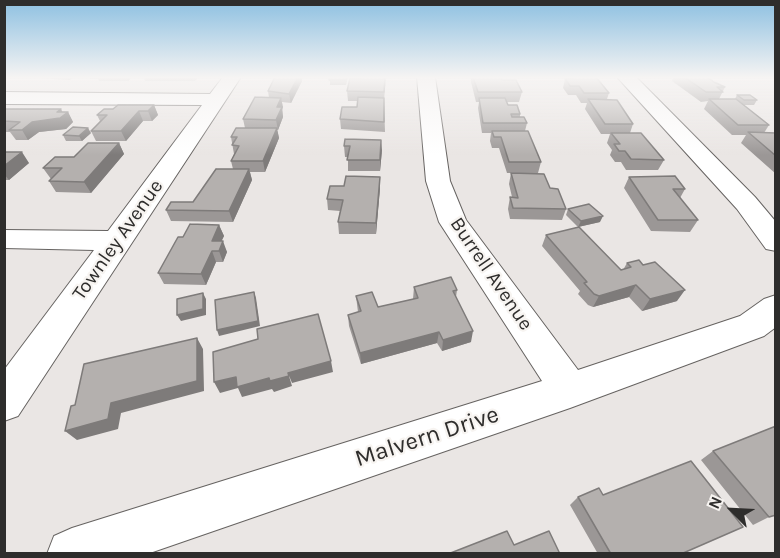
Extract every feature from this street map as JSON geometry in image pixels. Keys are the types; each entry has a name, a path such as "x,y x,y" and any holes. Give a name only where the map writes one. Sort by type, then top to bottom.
{"street":[{"name":"Townley Avenue","path":"4,403 214,103"},
{"name":"Burrell Avenue","path":"429,103 438,181 453,222 570,390"},
{"path":"652,103 746,203 776,243"},
{"path":"4,239 118,241"},
{"name":"Malvern Drive","path":"72,554 570,390 752,326 776,308"}],"building":[{"path":"252,103 279,103 277,107 282,107 276,120 243,119"},
{"path":"357,103 384,103 384,122 340,119 342,107 357,107"},
{"path":"480,103 517,105 520,114 511,114 512,117 524,117 527,123 483,123"},
{"path":"591,103 619,103 633,124 605,124"},
{"path":"714,103 741,103 769,125 738,125"},
{"path":"118,105 154,105 148,111 139,111 121,131 91,131 107,115 97,115 104,109 113,109"},
{"path":"4,109 61,109 57,112 68,112 60,118 32,122 22,130 9,130 20,122 4,121"},
{"path":"73,127 88,128 79,136 63,135"},
{"path":"236,128 277,128 263,161 231,161 239,146 232,145 237,137 231,137"},
{"path":"492,131 528,131 541,162 509,162 501,137 494,137"},
{"path":"748,132 776,133 776,156"},
{"path":"611,133 641,133 664,160 631,159 625,151 619,151 614,144 620,144"},
{"path":"345,139 381,140 380,160 347,160 350,146 344,146"},
{"path":"88,143 119,143 84,182 49,181 62,168 43,168 55,157 74,157"},
{"path":"4,152 22,152 4,166"},
{"path":"216,169 249,169 229,211 166,210 171,202 193,202"},
{"path":"511,173 544,174 550,188 558,189 566,209 513,208 510,197 518,198"},
{"path":"346,176 380,177 376,223 338,222 343,200 327,199 330,186 344,186"},
{"path":"675,176 685,189 673,189 698,220 658,220 629,177"},
{"path":"589,204 603,216 581,221 568,209"},
{"path":"190,224 219,225 212,241 223,241 219,251 212,251 201,274 158,273 178,237 183,237"},
{"path":"579,227 621,270 631,267 627,263 639,260 643,265 655,262 685,290 650,299 636,285 599,296 594,294 584,283 587,282 546,235"},
{"path":"451,277 457,290 453,291 473,331 443,340 439,332 360,353 348,315 361,311 356,296 372,292 378,307 418,298 414,287"},
{"path":"254,292 258,321 217,330 215,300"},
{"path":"203,293 203,309 177,315 177,299"},
{"path":"318,314 331,361 288,373 289,376 270,381 269,378 237,387 236,377 214,382 213,352 258,339 257,329"},
{"path":"197,338 197,381 111,403 108,419 65,431 71,406 75,405 84,364"},
{"path":"776,426 776,515 769,517 713,451"},
{"path":"691,461 743,527 681,554 611,554 578,497 599,488 603,495"},
{"path":"507,531 514,545 549,531 560,554 448,554"}]}
